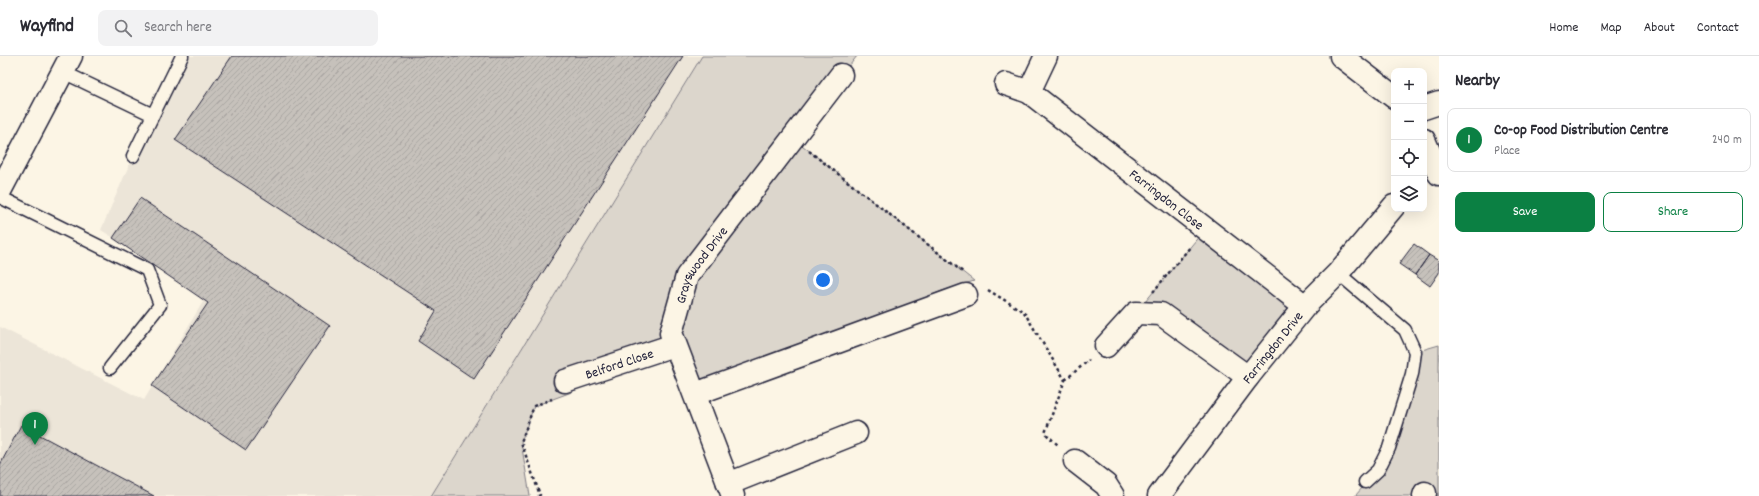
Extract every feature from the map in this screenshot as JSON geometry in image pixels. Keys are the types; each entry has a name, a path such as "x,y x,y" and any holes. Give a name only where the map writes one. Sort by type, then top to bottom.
{"street":[{"path":"1341,56 1391,95"},
{"path":"0,191 5,167 67,64"},
{"path":"1029,92 1047,65"},
{"name":"Grayswood Drive","path":"841,75 688,276 671,333 674,345 695,394 731,490 856,434"},
{"name":"Farringdon Close","path":"1006,84 1029,92 1305,306"},
{"path":"1427,107 1439,103"},
{"path":"1427,151 1433,174"},
{"name":"Farringdon Drive","path":"1159,496 1248,378 1305,306 1338,273 1391,210"},
{"path":"695,394 966,295"},
{"path":"1106,346 1136,313 1161,314 1248,378"},
{"name":"Belford Close","path":"564,381 674,345"},
{"path":"1075,462 1106,485 1113,496"}],"lane":[{"path":"132,156 182,56"},
{"path":"67,64 153,115"},
{"path":"0,197 147,270 160,305 110,368"},
{"path":"1338,273 1406,330 1415,352 1412,374 1389,448 1378,470 1365,482"}],"path":[{"path":"1136,313 1205,229"},
{"path":"1065,380 1106,346"},
{"path":"538,496 540,495 521,442 534,406 569,393 564,381"}],"shaded area":[{"path":"182,56 702,56 431,496 0,496 0,327 144,400 207,295 101,230 133,156"},
{"path":"702,56 857,56 793,138 974,281 942,291 695,394 674,345 569,393 534,406 521,442 530,496 431,496"},
{"path":"1205,229 1305,306 1248,377 1161,314 1136,313"},
{"path":"1439,345 1439,496 1355,496 1378,470 1415,352"}],"building":[{"path":"232,56 683,56 474,379 418,341 436,311 175,140"},
{"path":"140,198 330,326 246,450 152,386 208,303 113,238"},
{"path":"1414,244 1429,255 1415,275 1399,264"},
{"path":"1429,255 1439,261 1439,273 1430,286 1415,275"},
{"path":"21,425 154,496 0,496 0,465"}],"place":[{"name":"Co-op Food Distribution Centre","path":"35,445"}]}
